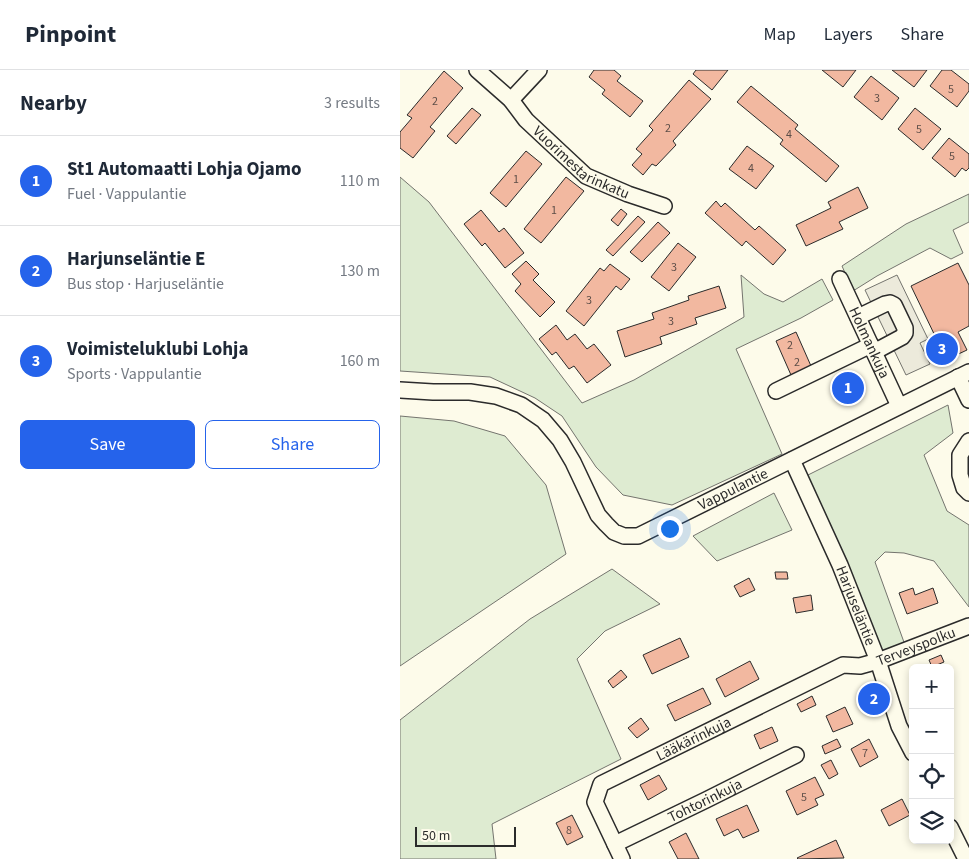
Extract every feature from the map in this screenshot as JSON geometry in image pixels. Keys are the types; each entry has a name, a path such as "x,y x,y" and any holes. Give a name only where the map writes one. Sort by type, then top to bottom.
{"street":[{"name":"Vuorimestarinkatu","path":"477,70 511,100 526,120 586,176 628,194 664,206"},
{"path":"511,100 539,70"},
{"name":"Holmankuja","path":"840,278 900,406"},
{"path":"776,391 872,348 902,337 905,333 905,328 894,305 890,303 858,317"},
{"path":"964,374 969,400"},
{"name":"Vappulantie","path":"400,390 470,392 496,396 522,405 543,420 560,440 573,462 598,515 614,532 624,536 638,536 964,374"},
{"path":"969,441 960,455 960,475 964,488 969,493"},
{"name":"Harjuseläntie","path":"792,460 840,565 878,662 899,726 909,745"},
{"name":"Terveyspolku","path":"860,666 878,662 969,626"},
{"name":"Lääkärinkuja","path":"622,859 595,802 601,784 843,665 860,666"},
{"name":"Tohtorinkuja","path":"615,844 796,755"},
{"path":"954,835 966,859"}],"green space":[{"path":"400,177 429,202 582,403 634,380 744,317 741,275 764,294 783,302 822,279 833,300 801,318 736,349 782,454 672,505 623,495 596,467 562,416 535,398 490,377 400,371"},
{"path":"969,194 969,222 953,230 963,253 951,259 930,248 853,291 842,266 906,224"},
{"path":"948,405 953,433 924,455 947,511 969,525 969,607 934,561 904,553 885,552 875,562 905,645 879,653 806,476"},
{"path":"400,416 454,421 505,436 546,485 566,554 400,666"},
{"path":"774,493 792,530 717,561 693,536"},
{"path":"612,569 660,604 605,631 577,659 621,759 492,824 496,859 400,859 400,720 530,619"}],"shaded area":[{"path":"897,275 928,339 920,343 930,364 906,375 865,290"}],"building":[{"path":"594,70 614,70 621,76 617,81 643,101 630,117 602,94 605,90 589,77"},
{"path":"696,70 728,70 712,90 693,74"},
{"path":"822,70 856,70 843,87"},
{"path":"892,70 927,70 914,87"},
{"path":"942,70 951,70 969,84 969,91 957,107 930,86"},
{"path":"444,71 463,88 430,127 435,131 413,158 400,148 400,132 412,118 407,115"},
{"path":"871,76 899,98 882,120 854,97"},
{"path":"689,80 711,99 673,141 676,145 656,166 652,164 643,175 632,165 642,154 636,149 653,130 649,126"},
{"path":"751,86 798,125 795,129 839,166 826,182 780,144 783,140 737,102"},
{"path":"472,108 481,115 456,144 447,136"},
{"path":"915,108 941,129 923,150 898,129"},
{"path":"949,138 969,154 969,168 966,171 962,168 955,177 932,158"},
{"path":"747,146 774,166 756,189 729,169"},
{"path":"526,151 542,164 506,207 490,193"},
{"path":"566,177 584,191 541,243 524,229"},
{"path":"858,187 868,208 839,222 843,229 806,246 796,225 831,208 828,202"},
{"path":"716,201 721,207 725,203 755,230 759,226 786,250 773,265 746,241 742,246 705,213"},
{"path":"621,209 627,214 618,226 611,220"},
{"path":"481,210 499,232 504,228 524,253 505,268 485,243 482,246 464,224"},
{"path":"638,216 645,222 613,256 606,250"},
{"path":"658,222 670,233 642,262 630,252"},
{"path":"678,243 696,257 669,291 651,277"},
{"path":"526,261 539,274 533,280 555,302 540,317 515,291 521,284 512,274"},
{"path":"958,263 969,285 969,326 958,332 967,350 937,364 928,345 937,340 911,286"},
{"path":"610,264 630,279 621,290 616,286 584,326 566,311 600,268 604,271"},
{"path":"719,286 726,308 695,318 697,324 660,337 662,344 625,357 617,331 654,319 652,313 689,300 688,296"},
{"path":"556,325 567,340 575,334 587,349 594,344 611,365 587,383 574,366 569,369 556,352 552,355 539,339"},
{"path":"796,332 811,366 791,375 776,341"},
{"path":"848,372 860,397 848,403 835,379"},
{"path":"775,572 787,572 788,579 776,579"},
{"path":"749,578 755,590 740,597 734,586"},
{"path":"913,588 915,595 933,588 938,603 907,614 899,593"},
{"path":"811,595 813,610 796,613 793,598"},
{"path":"680,638 689,657 652,674 643,655"},
{"path":"941,655 944,662 931,664 929,660"},
{"path":"750,661 759,679 725,697 716,679"},
{"path":"621,670 627,677 613,688 608,681"},
{"path":"703,688 711,704 675,721 667,705"},
{"path":"812,696 816,705 801,712 797,704"},
{"path":"845,707 853,724 833,732 826,716"},
{"path":"641,718 649,729 637,738 628,728"},
{"path":"772,727 778,741 760,749 754,735"},
{"path":"837,739 841,747 825,754 822,746"},
{"path":"869,739 878,757 860,767 851,749"},
{"path":"831,760 838,774 829,779 821,765"},
{"path":"659,775 667,789 648,800 640,785"},
{"path":"815,777 824,795 815,799 818,805 797,815 786,791"},
{"path":"902,799 909,816 889,826 881,810"},
{"path":"747,805 759,831 743,838 738,829 724,836 716,819"},
{"path":"572,815 583,837 567,845 556,823"},
{"path":"686,833 699,859 678,859 669,842"},
{"path":"836,840 844,858 797,858"}],"place":[{"name":"Voimisteluklubi Lohja","path":"942,349"},
{"name":"St1 Automaatti Lohja Ojamo","path":"848,388"},
{"name":"Harjunseläntie E","path":"874,699"}]}
